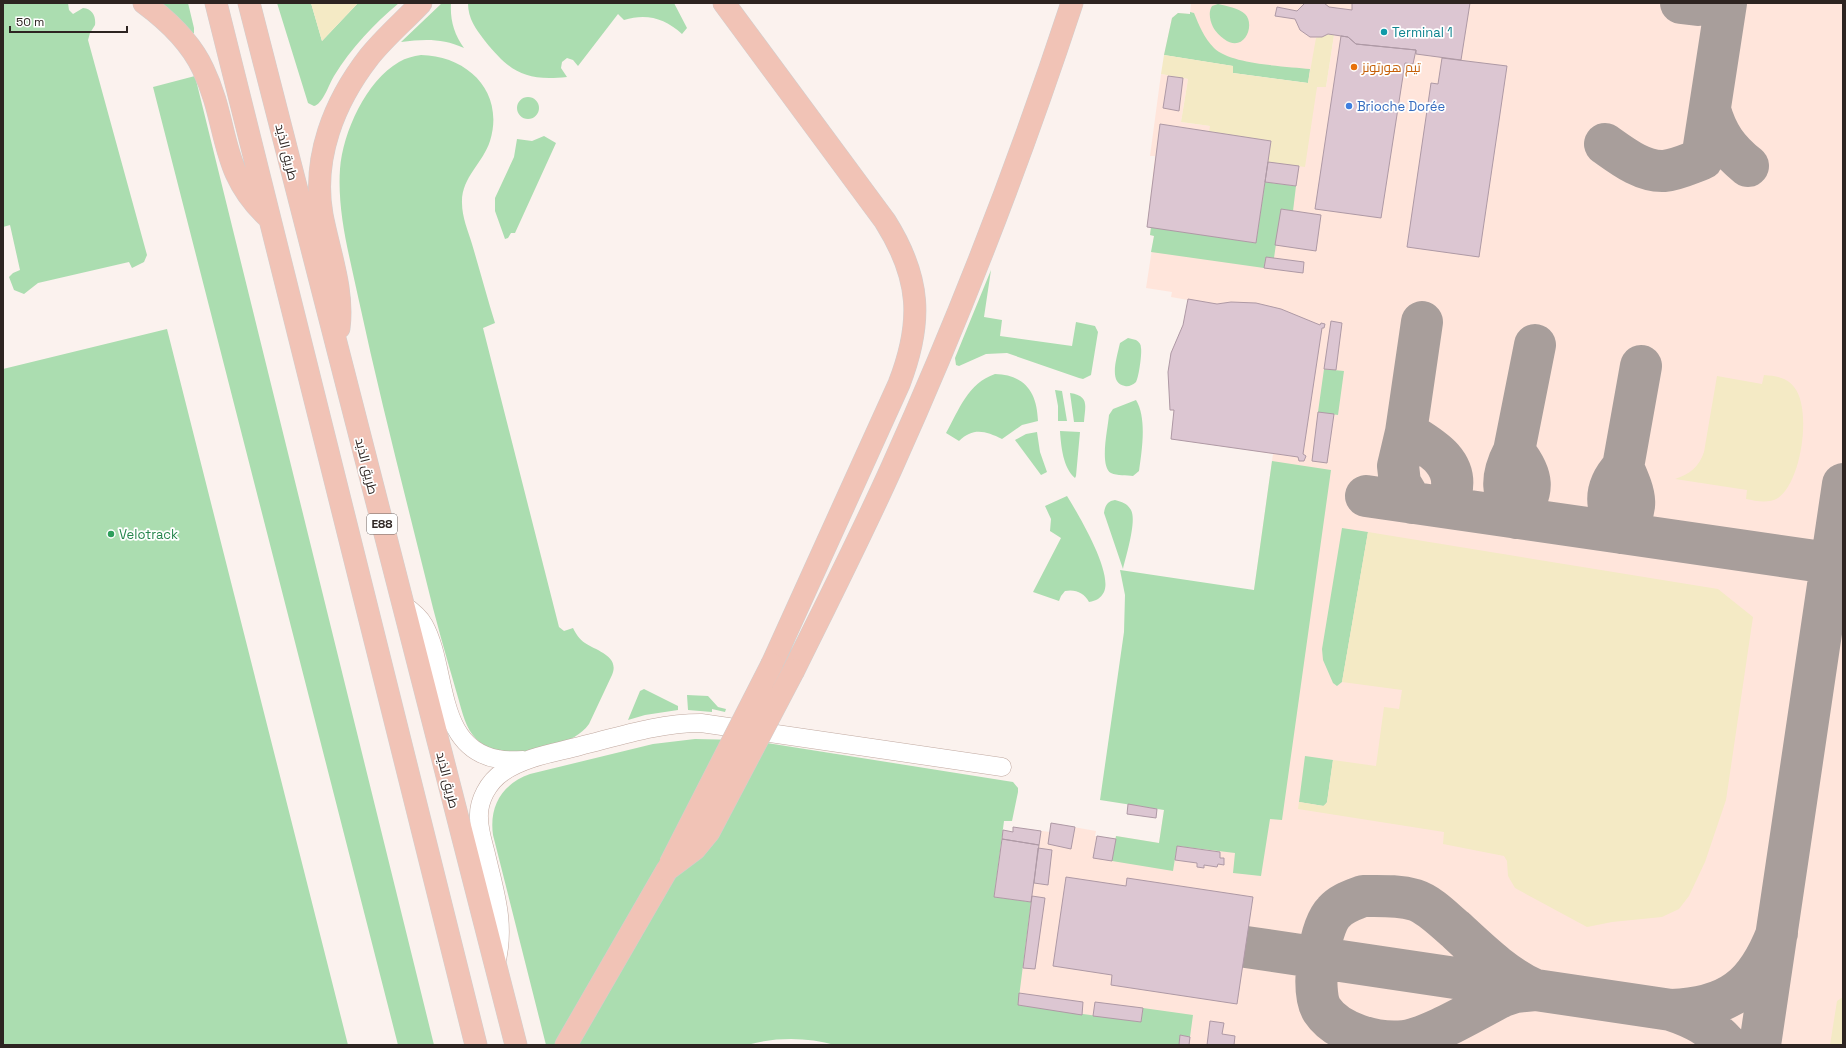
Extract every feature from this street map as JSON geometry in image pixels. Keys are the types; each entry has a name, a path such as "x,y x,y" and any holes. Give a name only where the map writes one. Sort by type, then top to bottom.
{"highway":[{"path":"144,3 164,19 176,32 203,68 214,96 229,158 236,177 250,199 269,218"},
{"name":"E88","path":"216,3 476,1045"},
{"name":"طريق الذيد","path":"249,3 516,1045"},
{"path":"336,343 340,320 340,296 319,196 321,162 325,145 337,108 356,75 384,40 422,3"},
{"path":"566,1045 667,870 772,664 899,384 913,343 915,302 912,280 906,259 897,240 885,221 724,3"},
{"path":"667,870 695,849 709,832 794,670 892,469 941,355 1009,184 1042,95 1072,3"}],"street":[{"path":"402,604 418,617 428,635 450,715 459,734 469,745 487,756 499,759 526,760"},
{"path":"496,964 500,939 499,911 480,830 479,810 484,794 495,778 526,760 663,725 702,723 1002,767"}],"shaded area":[{"path":"1191,3 1843,3 1843,1045 1116,1045 976,1025 1003,830 1013,832 1013,827 1050,832 1051,823 1096,831 1095,836 1115,839 1116,836 1159,843 1164,810 1226,791 1273,454 1171,439 1174,411 1170,410 1168,372 1171,353 1183,325 1188,300 1171,297 1172,292 1146,288 1154,236 1150,235 1151,227 1147,227 1155,156 1150,156 1161,74 1188,79 1181,122 1210,126 1210,132 1271,141 1317,86 1326,87 1334,35 1328,34 1322,37 1308,83 1233,66 1164,55 1172,18 1178,13 1190,14"}],"green space":[{"path":"3,3 68,3 69,10 73,14 83,8 89,10 93,14 95,25 88,40 147,255 144,262 132,268 129,262 38,283 24,294 14,290 9,277 13,273 20,270 10,225 3,227"},
{"path":"159,3 188,3 194,33 191,34"},
{"path":"277,3 311,3 322,41 358,3 399,3 355,46 334,76 323,98 314,106 308,103"},
{"path":"442,3 451,3 453,27 464,48 448,42 433,40 401,42"},
{"path":"468,3 674,3 687,28 682,34 669,24 655,18 640,17 624,20 618,14 578,66 573,60 567,58 562,62 561,68 567,77 540,78 529,76 511,68 494,52 473,24 469,14"},
{"path":"1218,4 1236,9 1245,14 1249,25 1246,36 1242,41 1231,43 1222,38 1214,29 1210,19 1210,11 1212,6"},
{"path":"1190,12 1194,13 1210,44 1222,54 1259,64 1310,69 1308,83 1233,73 1233,66 1164,55 1172,18 1178,13 1190,14"},
{"path":"421,55 438,57 454,62 467,70 479,80 487,93 492,107 493,123 490,141 487,149 465,186 462,203 466,224 495,323 483,328 559,627 564,631 573,628 583,641 606,655 613,663 614,668 589,724 582,731 566,741 517,753 498,751 481,743 469,730 463,715 433,608 391,440 348,252 342,219 340,202 340,169 342,155 351,124 358,109 376,82 387,71 404,59"},
{"path":"195,76 434,1045 398,1045 153,87"},
{"path":"528,97 536,100 539,108 536,116 528,119 520,116 517,108 520,100"},
{"path":"544,136 556,143 515,233 511,233 508,238 505,239 495,211 495,198 514,157 517,139 532,141"},
{"path":"1265,182 1296,186 1293,211 1281,209 1274,258 1266,257 1264,268 1151,252 1154,236 1150,235 1151,227 1256,243"},
{"path":"991,270 984,317 1002,320 1000,336 1072,346 1076,322 1095,326 1098,332 1091,375 1083,379 1079,378 1007,353 986,354 959,366 956,365 955,358"},
{"name":"Velotrack","path":"167,329 348,1045 3,1045 3,369"},
{"path":"1128,338 1136,340 1140,343 1141,355 1136,382 1130,386 1126,386 1120,384 1117,380 1115,370 1120,343"},
{"path":"1324,369 1344,371 1338,415 1318,412"},
{"path":"995,374 1015,378 1028,387 1035,402 1038,421 1022,425 1002,439 985,432 975,432 959,441 946,433 965,398 978,384"},
{"path":"1055,390 1062,391 1067,421 1058,421 1058,406"},
{"path":"1070,393 1081,397 1085,403 1084,422 1074,422"},
{"path":"1136,400 1142,416 1143,425 1139,471 1133,476 1113,474 1107,469 1105,463 1109,415 1113,409"},
{"path":"1060,431 1080,432 1075,478 1065,463"},
{"path":"1037,432 1040,452 1047,472 1041,475 1015,440 1026,434"},
{"path":"1272,461 1331,470 1282,820 1270,819 1261,876 1233,873 1235,853 1177,846 1173,871 1112,861 1116,836 1159,843 1164,810 1100,800 1124,632 1125,595 1120,570 1254,590"},
{"path":"1067,496 1093,543 1104,571 1104,592 1100,598 1092,602 1089,602 1085,596 1079,592 1065,591 1059,601 1033,592 1061,538 1050,531 1051,519 1045,506"},
{"path":"1115,500 1126,504 1133,515 1132,530 1123,569 1104,513 1107,504 1110,501"},
{"path":"1342,528 1368,532 1342,682 1337,686 1333,683 1323,660 1322,649"},
{"path":"644,689 678,706 678,710 645,715 628,720 640,691"},
{"path":"687,695 708,696 718,707 726,709 725,712 712,709 712,712 688,710"},
{"path":"695,739 742,740 767,743 1013,782 1018,788 1018,792 1012,821 1004,821 994,897 1031,902 1018,1005 1141,1022 1143,1008 1193,1015 1190,1037 1180,1035 1179,1045 835,1045 814,1040 780,1039 747,1045 546,1045 493,835 493,815 500,797 512,784 520,778 530,774 653,744"},
{"path":"1305,756 1333,760 1327,802 1324,806 1299,802"}],"sand":[{"path":"311,3 358,3 322,41"},
{"path":"1328,34 1334,35 1326,87 1317,87 1305,167 1268,162 1271,141 1209,132 1210,126 1181,122 1188,79 1161,74 1164,55 1233,66 1233,73 1308,83 1316,38"},
{"path":"1764,375 1788,381 1794,387 1799,397 1802,411 1802,444 1793,477 1786,489 1778,498 1774,500 1758,501 1746,499 1747,490 1675,479 1685,475 1697,466 1702,457 1717,376 1762,384"},
{"path":"1368,532 1718,589 1753,617 1726,800 1705,862 1689,896 1679,909 1662,917 1612,922 1587,927 1515,888 1508,876 1507,861 1504,856 1443,844 1444,832 1298,809 1299,802 1323,806 1327,803 1333,760 1376,766 1384,707 1399,709 1402,690 1342,682"},
{"path":"1843,997 1843,1045 1830,1045 1837,1001"}],"building":[{"name":"Terminal 1","path":"1305,3 1324,3 1329,7 1352,10 1352,3 1470,3 1461,60 1416,54 1416,50 1356,44 1348,37 1328,34 1322,37 1310,37 1300,30 1295,19 1275,16 1277,7 1297,11"},
{"path":"1341,36 1348,37 1356,44 1416,50 1413,64 1405,63 1381,218 1315,209"},
{"path":"1442,58 1507,66 1479,257 1407,247 1431,83 1438,84"},
{"path":"1168,76 1183,78 1179,111 1163,108"},
{"path":"1160,124 1271,141 1256,243 1147,227"},
{"path":"1268,162 1299,166 1296,186 1265,182"},
{"path":"1281,209 1321,215 1316,251 1275,245"},
{"path":"1266,257 1304,262 1303,273 1264,268"},
{"path":"1188,299 1217,304 1231,302 1256,303 1281,309 1320,325 1321,323 1325,324 1324,328 1322,328 1303,454 1306,456 1304,461 1299,461 1298,457 1171,439 1174,410 1170,410 1168,372 1171,353 1183,325"},
{"path":"1331,321 1342,323 1336,370 1324,369"},
{"path":"1318,412 1334,414 1327,463 1312,461"},
{"path":"1128,804 1157,809 1156,818 1127,814"},
{"path":"1051,823 1075,827 1071,849 1048,844"},
{"path":"1013,827 1041,831 1039,845 1002,839 1003,830 1013,832"},
{"path":"1097,836 1116,839 1112,861 1093,858"},
{"path":"1002,839 1039,845 1031,902 994,897"},
{"path":"1177,846 1220,852 1220,858 1224,858 1224,865 1218,864 1217,867 1204,865 1204,868 1197,867 1197,863 1175,860"},
{"path":"1038,848 1052,850 1048,885 1034,883"},
{"path":"1066,877 1126,886 1127,878 1253,897 1237,1004 1111,985 1112,975 1053,966"},
{"path":"1032,896 1045,898 1035,969 1023,968"},
{"path":"1019,993 1083,1002 1082,1015 1018,1005"},
{"path":"1095,1002 1143,1008 1141,1022 1093,1016"},
{"path":"1210,1021 1224,1023 1222,1034 1235,1036 1234,1045 1207,1045"},
{"path":"1180,1035 1190,1037 1189,1045 1179,1045"}],"taxiway":[{"path":"1681,3 1698,5 1706,3"},
{"path":"1605,144 1640,166 1656,171 1673,169 1702,159 1726,3"},
{"path":"1710,110 1716,127 1724,141 1729,148 1748,166"},
{"path":"1412,503 1400,483 1398,466 1406,432 1422,322"},
{"path":"1514,451 1521,460 1530,483 1527,499 1517,518 1508,501 1504,485 1506,469 1514,451 1535,345"},
{"path":"1623,467 1631,485 1634,508 1632,516 1622,533 1612,516 1608,499 1612,483 1616,475 1623,467 1641,366"},
{"path":"1406,432 1432,449 1446,463 1452,482 1451,495 1444,507"},
{"path":"1760,1045 1843,484"},
{"path":"1366,496 1843,565"},
{"path":"1363,896 1409,898 1421,902 1436,913 1503,971 1535,990 1515,992 1503,996 1440,1029 1415,1039 1404,1041 1382,1041 1370,1039 1347,1031 1329,1018 1322,1010 1318,1001 1318,960 1324,931 1334,912 1344,904 1363,896"},
{"path":"1246,947 1671,1010 1709,1005 1738,991 1750,981 1760,968 1777,933"},
{"path":"1671,1010 1702,1023 1721,1038 1727,1045"}],"place":[{"name":"Terminal 1","path":"1384,32"},
{"name":"تيم هورتونز","path":"1354,67"},
{"name":"Brioche Dorée","path":"1349,106"},
{"name":"Velotrack","path":"111,534"}]}
